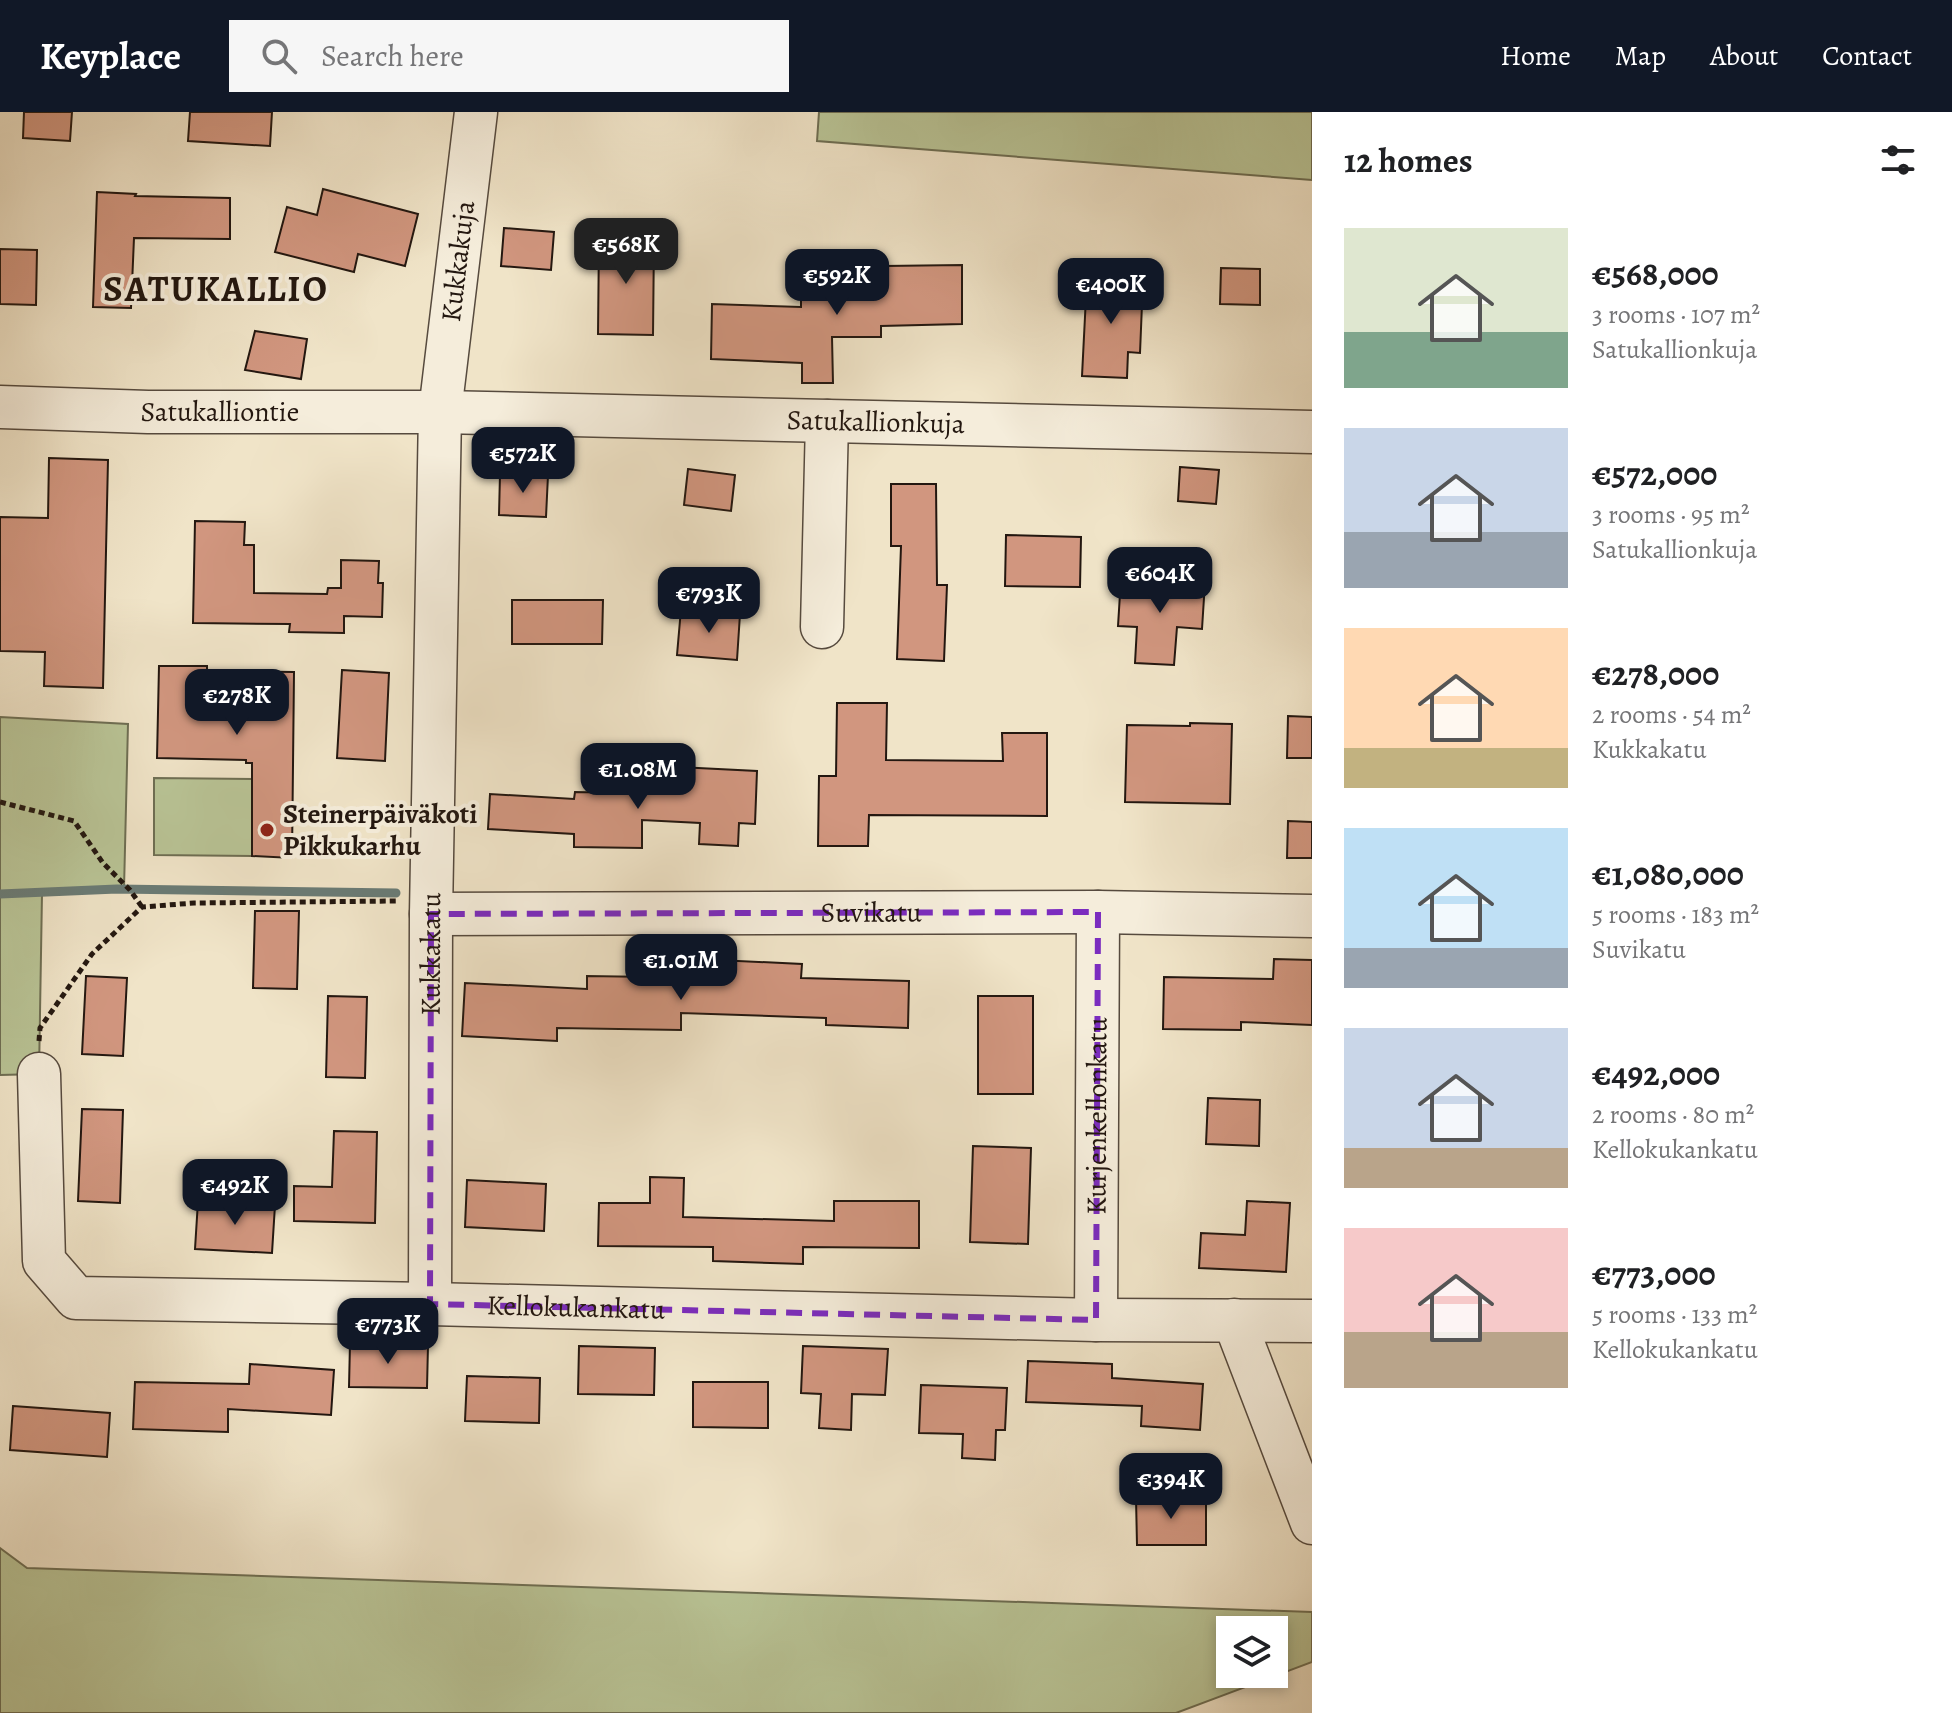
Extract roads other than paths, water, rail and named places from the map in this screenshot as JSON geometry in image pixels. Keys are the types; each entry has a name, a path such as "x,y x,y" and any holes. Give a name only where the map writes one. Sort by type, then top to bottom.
{"street":[{"name":"Kukkakuja","path":"440,412 476,112"},
{"name":"Satukalliontie","path":"0,407 148,412 440,412"},
{"name":"Satukallionkuja","path":"440,412 1312,432"},
{"name":"Kukkakatu","path":"430,1304 431,907 440,412"},
{"path":"822,627 827,421"},
{"name":"Suvikatu","path":"431,907 1312,916"},
{"name":"Kurjenkellonkatu","path":"1096,1320 1098,912"},
{"name":"Kellokukankatu","path":"39,1074 44,1261 76,1298 1096,1320 1312,1321"},
{"path":"1234,1320 1312,1523"}],"waterway":[{"path":"0,894 117,889 396,893"}],"place":[{"name":"Steinerpäiväkoti Pikkukarhu","path":"267,830"}],"district":[{"name":"SATUKALLIO","path":"216,288"}]}
